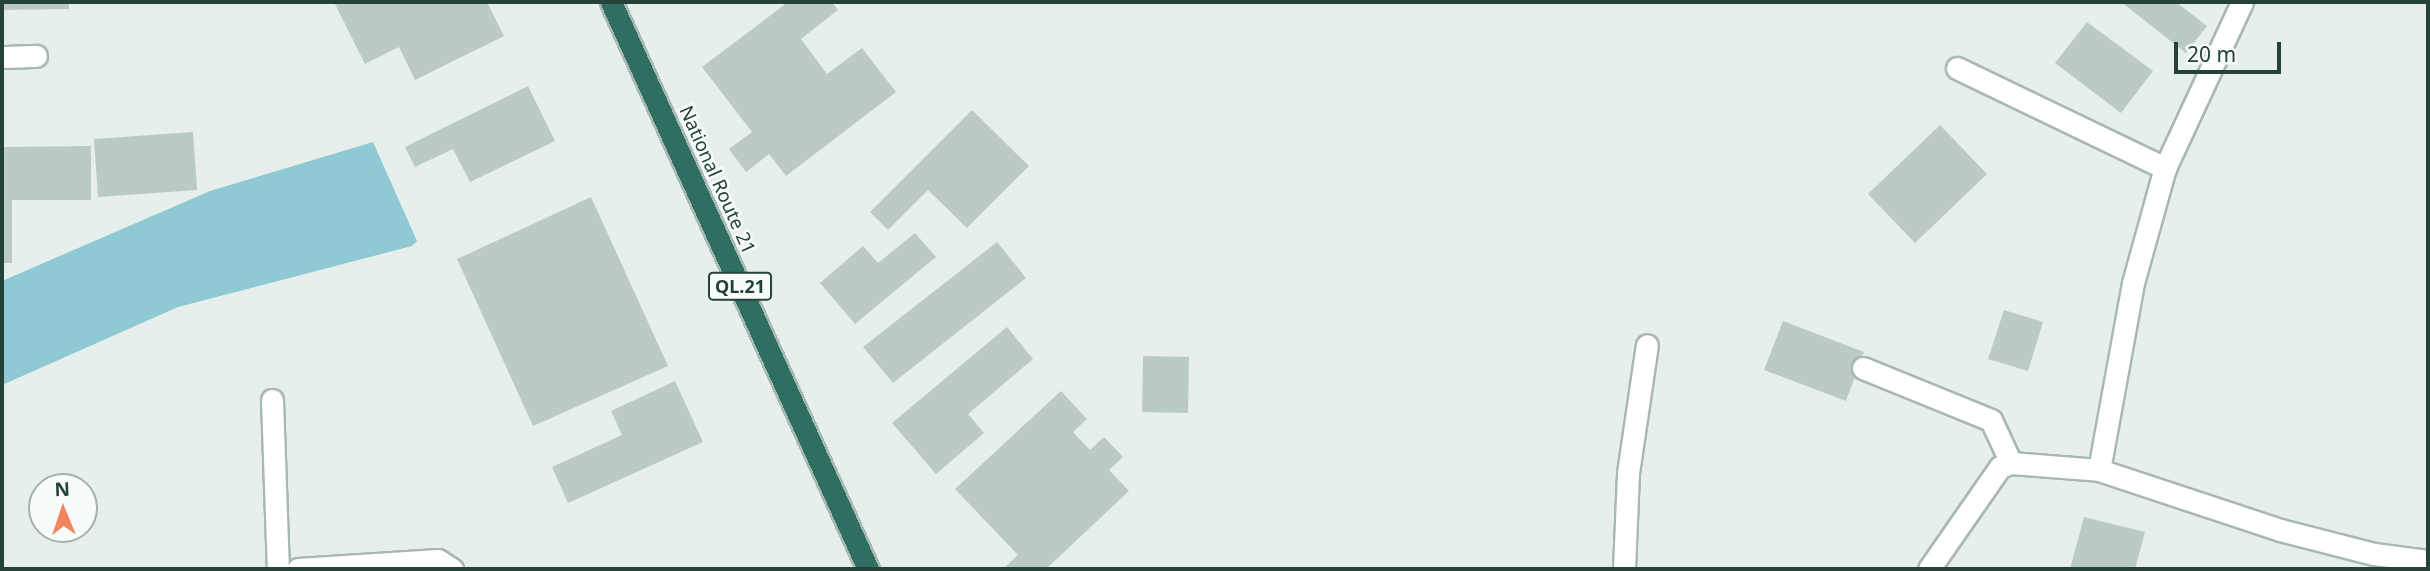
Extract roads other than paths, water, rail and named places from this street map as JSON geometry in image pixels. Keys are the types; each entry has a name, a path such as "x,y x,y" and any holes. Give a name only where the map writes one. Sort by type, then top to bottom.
{"highway":[{"name":"National Route 21","path":"611,2 868,569"}],"street":[{"path":"2099,470 2133,283 2165,168 2242,2"},
{"path":"2,57 36,56"},
{"path":"1957,68 2165,168"},
{"path":"1623,569 1628,473 1647,345"},
{"path":"1863,368 1991,420 2011,463"},
{"path":"272,400 278,569"},
{"path":"1930,569 1993,475 2011,463 2099,470 2280,530 2374,554 2428,561"},
{"path":"298,569 438,560 452,569"}],"water":[{"path":"373,142 417,241 412,246 178,307 2,385 2,281 210,191"}]}
